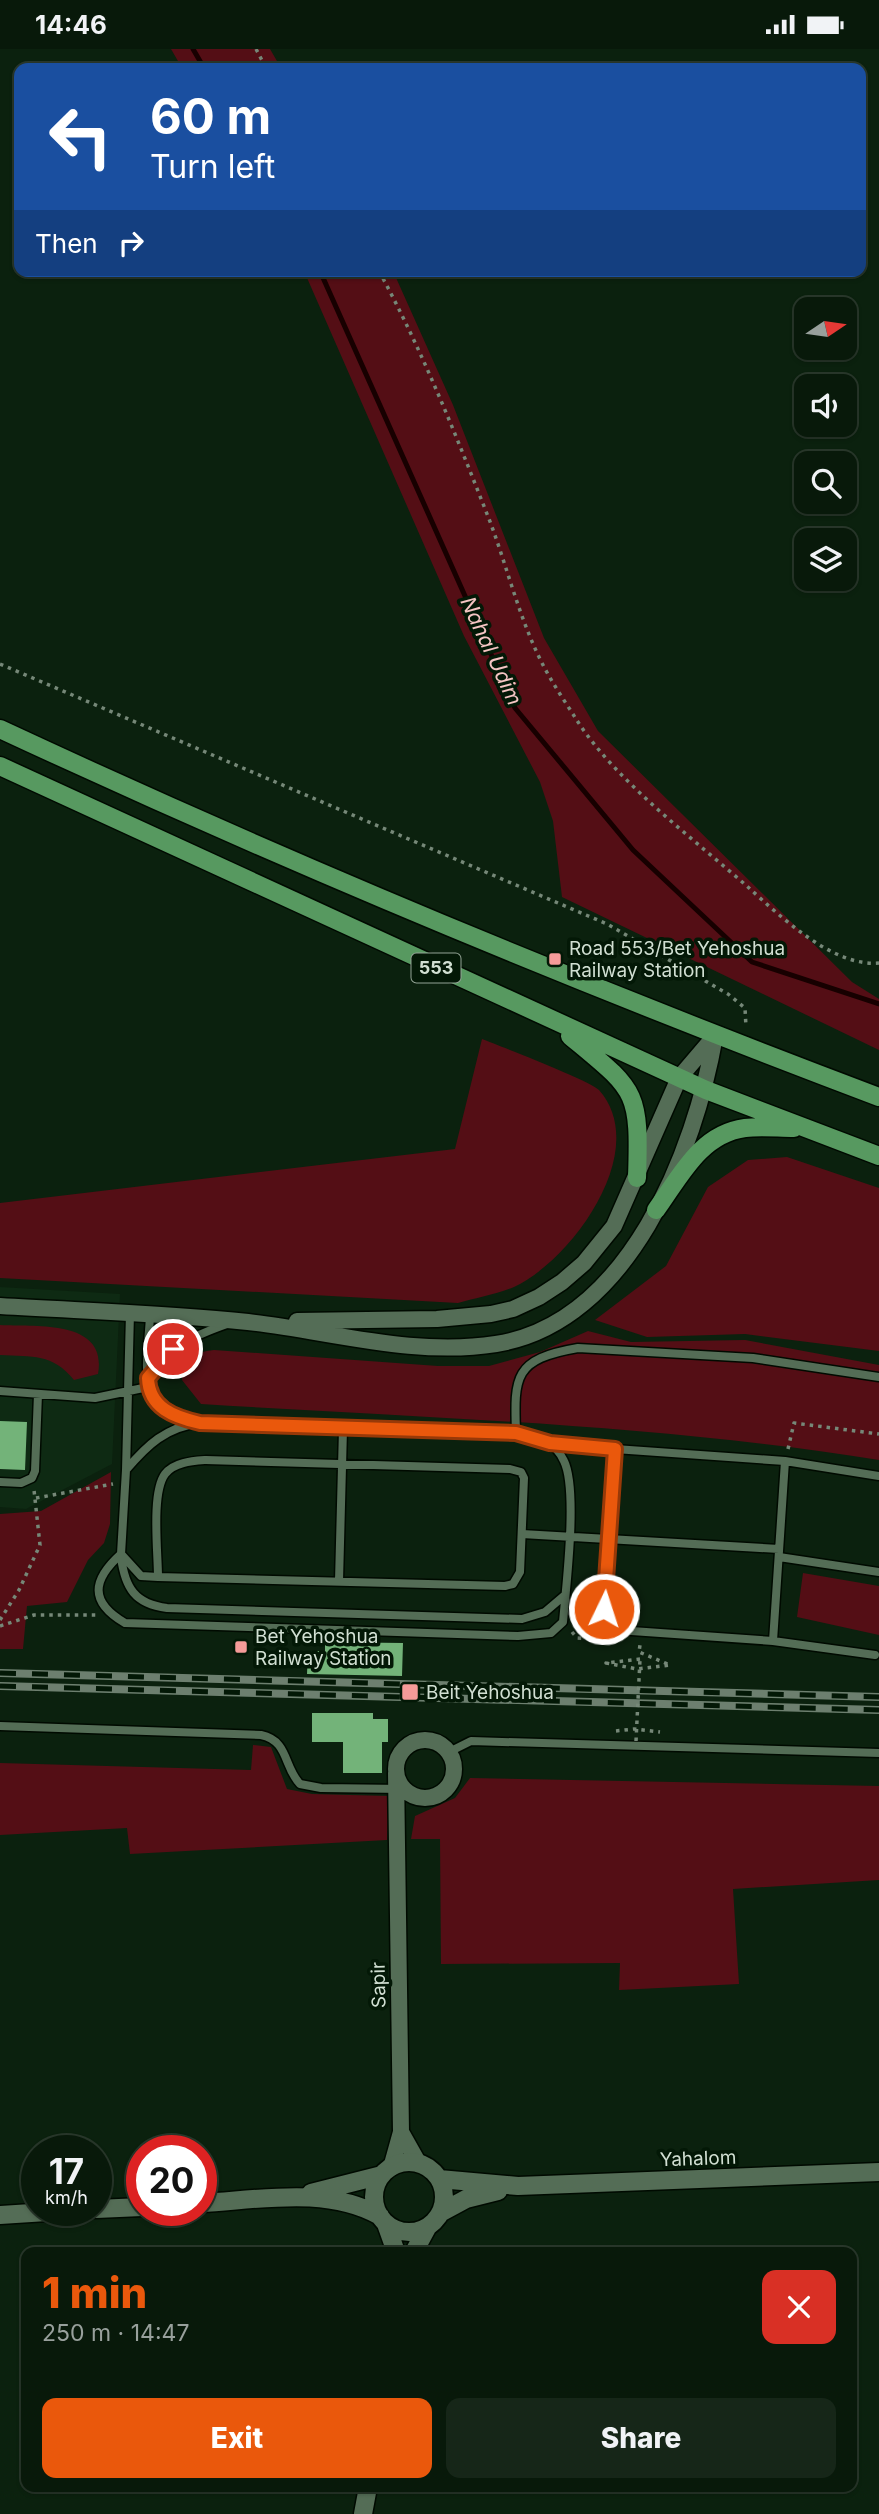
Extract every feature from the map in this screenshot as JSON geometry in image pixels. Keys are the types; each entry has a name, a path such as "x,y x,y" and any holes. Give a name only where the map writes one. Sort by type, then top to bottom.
{"main road":[{"name":"553","path":"0,729 337,879 747,1048 879,1097"},
{"name":"553","path":"0,766 705,1090 879,1156"},
{"path":"551,1020 621,1079 629,1091 639,1126 637,1178"},
{"path":"656,1210 699,1150 711,1140 744,1128 805,1128"},
{"path":"280,2199 359,2183 402,2163 419,2164 439,2179 444,2199 440,2213 427,2228 417,2247"},
{"path":"387,2171 374,2197 394,2247"},
{"name":"Yahalom","path":"439,2179 518,2186 879,2172"},
{"name":"Yahalom","path":"440,2213 466,2199 518,2186"},
{"path":"217,2202 280,2199 346,2201 405,2232 427,2228"},
{"path":"0,2215 21,2214"},
{"path":"363,2514 367,2492"}],"street":[{"path":"241,1322 437,1319 513,1309 539,1297 584,1263 614,1226 679,1078 715,1035"},
{"path":"0,1306 241,1322 393,1343 436,1346 495,1344 523,1338 554,1324 605,1284 640,1241 656,1210 705,1090 715,1035"},
{"path":"429,1740 450,1752 455,1770 447,1788 431,1798 421,1798 399,1784 399,1756 412,1743 429,1740"},
{"name":"Sapir","path":"387,2171 401,2132 397,1838 399,1784"},
{"name":"Sapir","path":"397,1838 408,1809 421,1798"},
{"name":"Sapir","path":"401,2132 419,2164"}],"lane":[{"path":"130,1313 121,1554 129,1590 139,1600 167,1608 522,1619 545,1612 565,1595"},
{"path":"150,1315 148,1383 152,1398 177,1417 200,1423"},
{"path":"0,1391 95,1398 129,1394 148,1383 160,1362 184,1341 241,1322"},
{"path":"516,1433 514,1389 518,1377 546,1357 578,1348 753,1358 879,1377"},
{"path":"0,1482 20,1483 32,1478 35,1471 38,1394"},
{"path":"126,1470 160,1436 183,1425 200,1423 516,1433 550,1443 785,1461 879,1476"},
{"path":"339,1581 343,1429"},
{"path":"121,1554 102,1570 99,1580 100,1599 113,1615 125,1623 518,1636 551,1633 563,1622 569,1475 565,1462 550,1443"},
{"path":"615,1449 603,1629 773,1641 875,1655"},
{"path":"121,1554 141,1576 158,1577 339,1581 513,1584 520,1572 524,1478 521,1472 342,1463 196,1461 170,1469 158,1493 158,1577"},
{"path":"773,1641 785,1461"},
{"path":"522,1534 609,1538 779,1553 879,1571"},
{"path":"0,1725 261,1734 274,1738 281,1744 288,1769 300,1784 321,1788 399,1784"},
{"path":"450,1752 471,1741 879,1753"}],"path":[{"path":"382,277 427,370 488,517 542,663 600,752 781,916 821,946 861,963 879,963"},
{"path":"0,664 607,924 728,993 745,1008 747,1048"},
{"path":"785,1461 794,1423 879,1434"},
{"path":"0,1620 19,1590 40,1545 32,1478"},
{"path":"36,1497 125,1482"},
{"path":"0,1626 34,1615 113,1615"},
{"path":"563,1622 576,1638 602,1639"},
{"path":"636,1741 640,1659 606,1663 637,1669 670,1665 639,1652 641,1641"}],"shaded area":[{"path":"171,49 270,49 278,63 179,63"},
{"path":"307,277 396,277 453,405 544,638 598,731 852,982 879,999 879,1050 562,897 553,821 540,782 464,636"},
{"path":"482,1039 580,1079 599,1090 613,1115 616,1142 611,1172 598,1201 580,1229 559,1253 514,1287 458,1303 0,1278 0,1203 455,1149"},
{"path":"787,1157 879,1188 879,1351 745,1334 647,1337 595,1320 666,1266 708,1187 748,1160"},
{"path":"0,1287 120,1294 112,1464 26,1509 0,1507"},
{"path":"0,1325 49,1327 81,1335 92,1343 98,1356 98,1374 74,1380 50,1361 0,1355"},
{"path":"588,1331 631,1342 745,1340 879,1365 879,1460 626,1430 201,1404 182,1380 185,1367 191,1358 214,1350 438,1366 489,1366 540,1352"},
{"path":"111,1472 110,1524 104,1543 88,1560 67,1602 27,1606 23,1649 0,1649 0,1514 41,1511"},
{"path":"803,1573 879,1586 879,1635 797,1617"},
{"path":"253,1745 271,1747 287,1789 312,1794 389,1796 387,1840 130,1854 127,1828 0,1835 0,1763 251,1770"},
{"path":"470,1778 879,1786 879,1880 733,1889 739,1984 619,1990 620,1963 441,1964 440,1839 411,1839 415,1816 455,1798"}],"building":[{"path":"0,1421 27,1422 25,1470 0,1469"},
{"path":"325,1642 403,1643 402,1676 307,1674 308,1651 325,1651"},
{"path":"312,1713 373,1713 373,1719 388,1719 388,1742 382,1742 382,1773 343,1773 343,1742 312,1742"}],"waterway":[{"name":"Nahal Udim","path":"193,49 201,63"},
{"name":"Nahal Udim","path":"323,277 515,708 633,850 752,962 879,1004"}],"railway":[{"path":"0,1673 879,1697"},
{"path":"0,1686 879,1710"}],"place":[{"name":"Road 553/Bet Yehoshua Railway Station","path":"555,959"},
{"name":"Bet Yehoshua Railway Station","path":"241,1647"},
{"name":"Beit Yehoshua","path":"410,1692"}],"route":[{"path":"173,1349 148,1378 152,1398 177,1417 200,1423 516,1433 527,1434 550,1443 615,1449 604,1609"}]}
